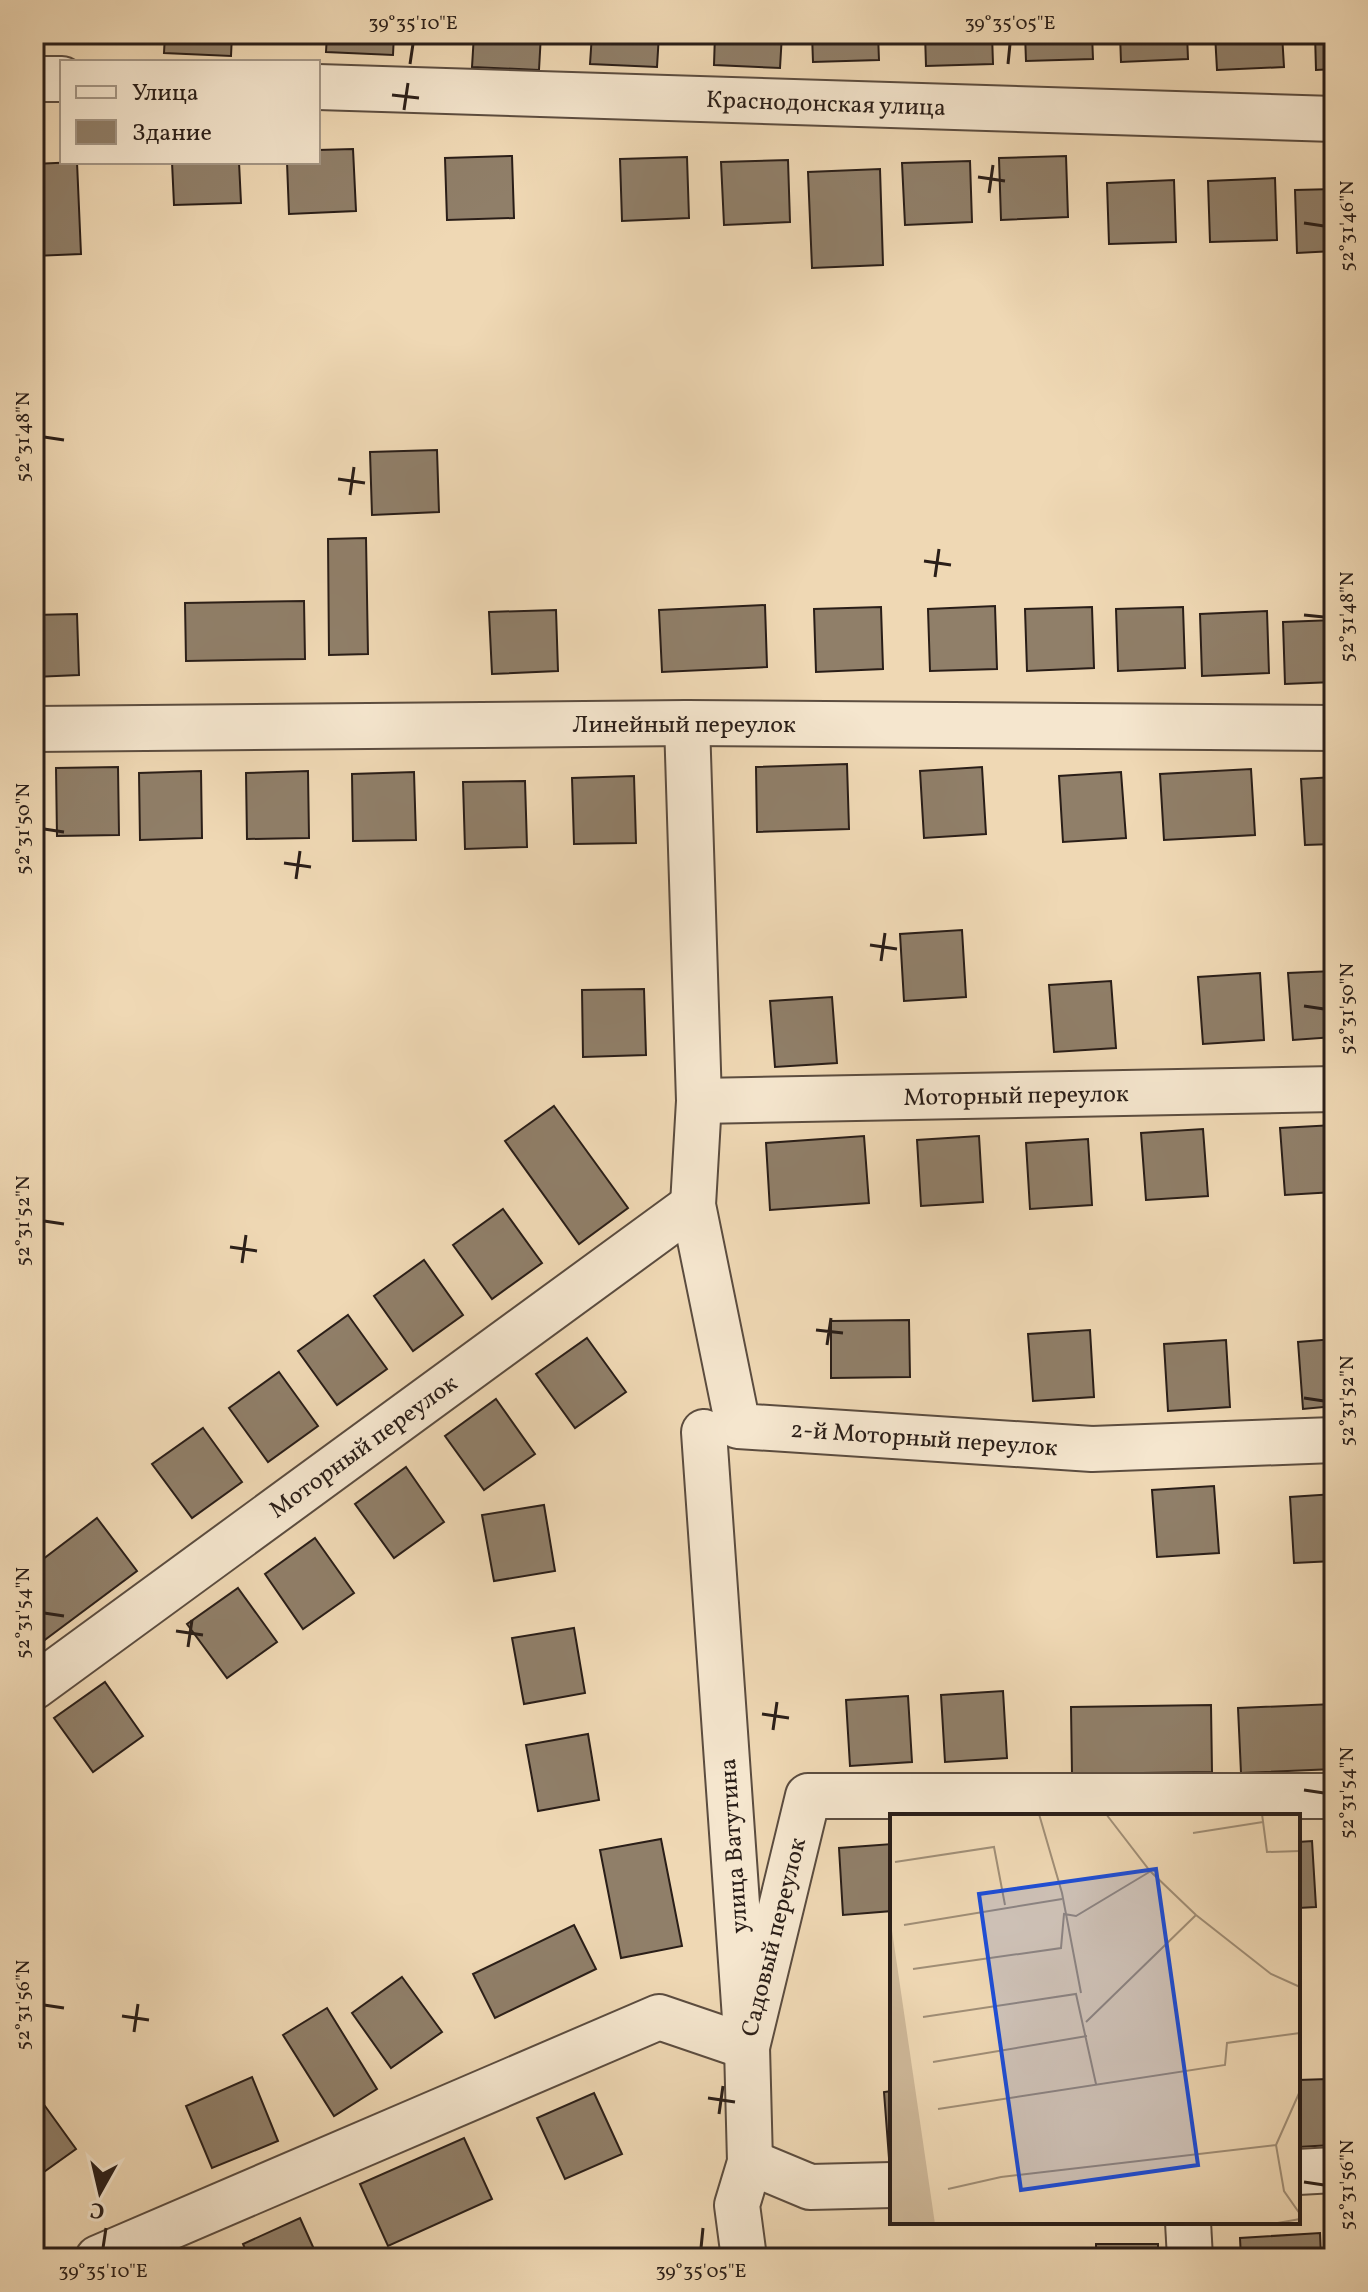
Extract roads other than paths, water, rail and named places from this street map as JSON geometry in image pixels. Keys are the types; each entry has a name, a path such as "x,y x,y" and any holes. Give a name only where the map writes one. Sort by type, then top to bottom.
{"street":[{"path":"34,79 60,79"},
{"name":"Краснодонская улица","path":"320,87 1334,119"},
{"path":"687,723 699,1101 693,1205"},
{"name":"Линейный переулок","path":"34,729 687,723 1334,728"},
{"name":"Моторный переулок","path":"699,1101 1334,1089"},
{"name":"Моторный переулок","path":"34,1687 693,1205"},
{"name":"2-й Моторный переулок","path":"693,1205 738,1426 1092,1449 1334,1440"},
{"name":"улица Ватутина","path":"704,1432 747,2047 750,2162 737,2205 744,2258"},
{"name":"Садовый переулок","path":"98,2258 659,2017 747,2047 808,1796 1334,1796"},
{"path":"750,2162 810,2187 890,2185"},
{"path":"1300,2172 1334,2170"},
{"path":"1188,2224 1190,2258"}]}
